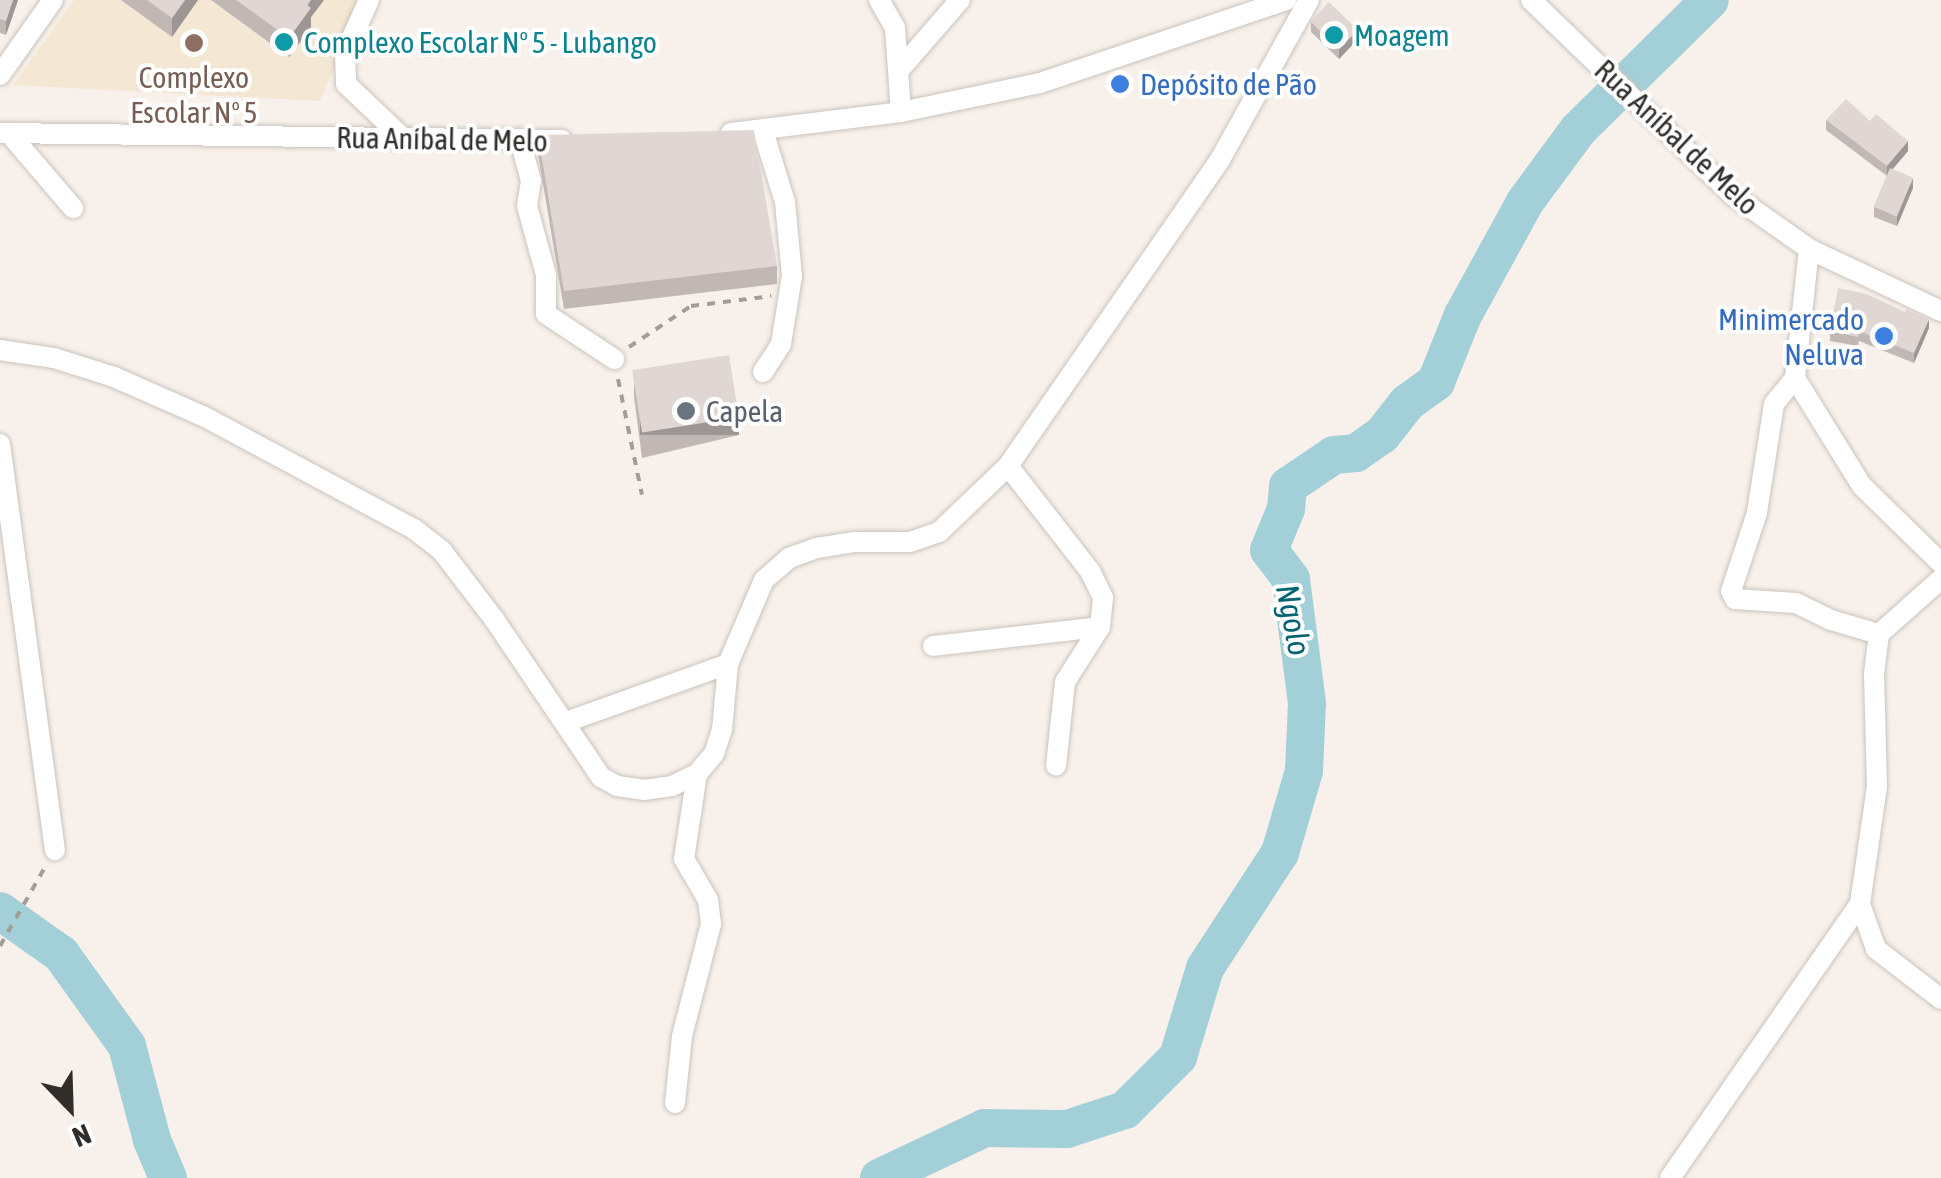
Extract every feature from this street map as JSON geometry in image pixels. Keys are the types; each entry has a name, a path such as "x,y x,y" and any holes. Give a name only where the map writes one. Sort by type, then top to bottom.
{"street":[{"path":"2,66 53,0"},
{"path":"369,0 345,53 346,84 404,139"},
{"path":"879,0 895,28 901,68 901,112"},
{"path":"901,68 960,0"},
{"path":"705,135 901,112 1040,83 1286,0"},
{"path":"0,350 54,358 114,377 205,417 414,528 442,551 601,776 617,786 658,788 697,774 714,754 722,730 728,664 764,580 788,558 854,542 910,542 940,532 1008,466 1221,158 1309,0"},
{"name":"Rua Aníbal de Melo","path":"1531,0 1734,196 1809,249 1941,311"},
{"path":"763,131 785,202 792,276 780,344 763,372"},
{"path":"4,133 73,208"},
{"name":"Rua Aníbal de Melo","path":"4,133 592,140"},
{"path":"520,140 531,181 527,206 546,276 546,314 614,359"},
{"path":"1809,249 1796,378 1774,404 1757,513 1731,591 1735,598 1796,603 1830,620 1879,634"},
{"path":"1796,378 1862,486 1941,563"},
{"path":"0,444 54,850"},
{"path":"1008,466 1090,571 1103,598 1100,627 1065,682 1056,766"},
{"path":"1670,1178 1860,904 1877,786 1874,674 1879,634 1941,579"},
{"path":"933,646 1100,627"},
{"path":"566,722 728,664"},
{"path":"675,1103 682,1036 711,924 708,900 684,859 697,774"},
{"path":"1860,904 1876,948 1941,999"}],"path":[{"path":"642,495 614,359 692,306 776,295"},
{"path":"0,946 54,850"}],"shaded area":[{"name":"Complexo Escolar Nº 5","path":"74,0 363,0 320,101 13,85"}],"building":[{"path":"0,0 13,0 6,21 0,19"},
{"path":"147,0 185,0 172,18"},
{"path":"236,0 311,0 307,5 311,8 289,38"},
{"name":"Moagem","path":"1329,2 1358,30 1339,49 1310,21"},
{"path":"1846,99 1870,121 1876,114 1908,141 1887,166 1826,120"},
{"path":"754,130 777,266 564,291 538,135"},
{"path":"1890,168 1913,178 1897,216 1874,207"},
{"path":"1838,288 1867,294 1929,319 1914,353 1859,331 1858,337 1830,331"},
{"name":"Capela","path":"729,355 739,417 642,433 632,370"}],"waterway":[{"name":"Ngolo","path":"879,1178 985,1128 1067,1129 1125,1110 1178,1057 1205,968 1280,853 1304,771 1307,703 1291,579 1269,550 1286,509 1288,486 1334,455 1356,453 1382,435 1407,403 1436,382 1463,315 1525,202 1578,130 1710,0"},
{"path":"0,911 61,954 127,1046 152,1140 168,1178"}],"place":[{"name":"Moagem","path":"1334,35"},
{"name":"Complexo Escolar Nº 5 - Lubango","path":"284,42"},
{"name":"Complexo Escolar Nº 5","path":"194,43"},
{"name":"Depósito de Pão","path":"1120,84"},
{"name":"Minimercado Neluva","path":"1884,336"},
{"name":"Capela","path":"686,411"}]}
